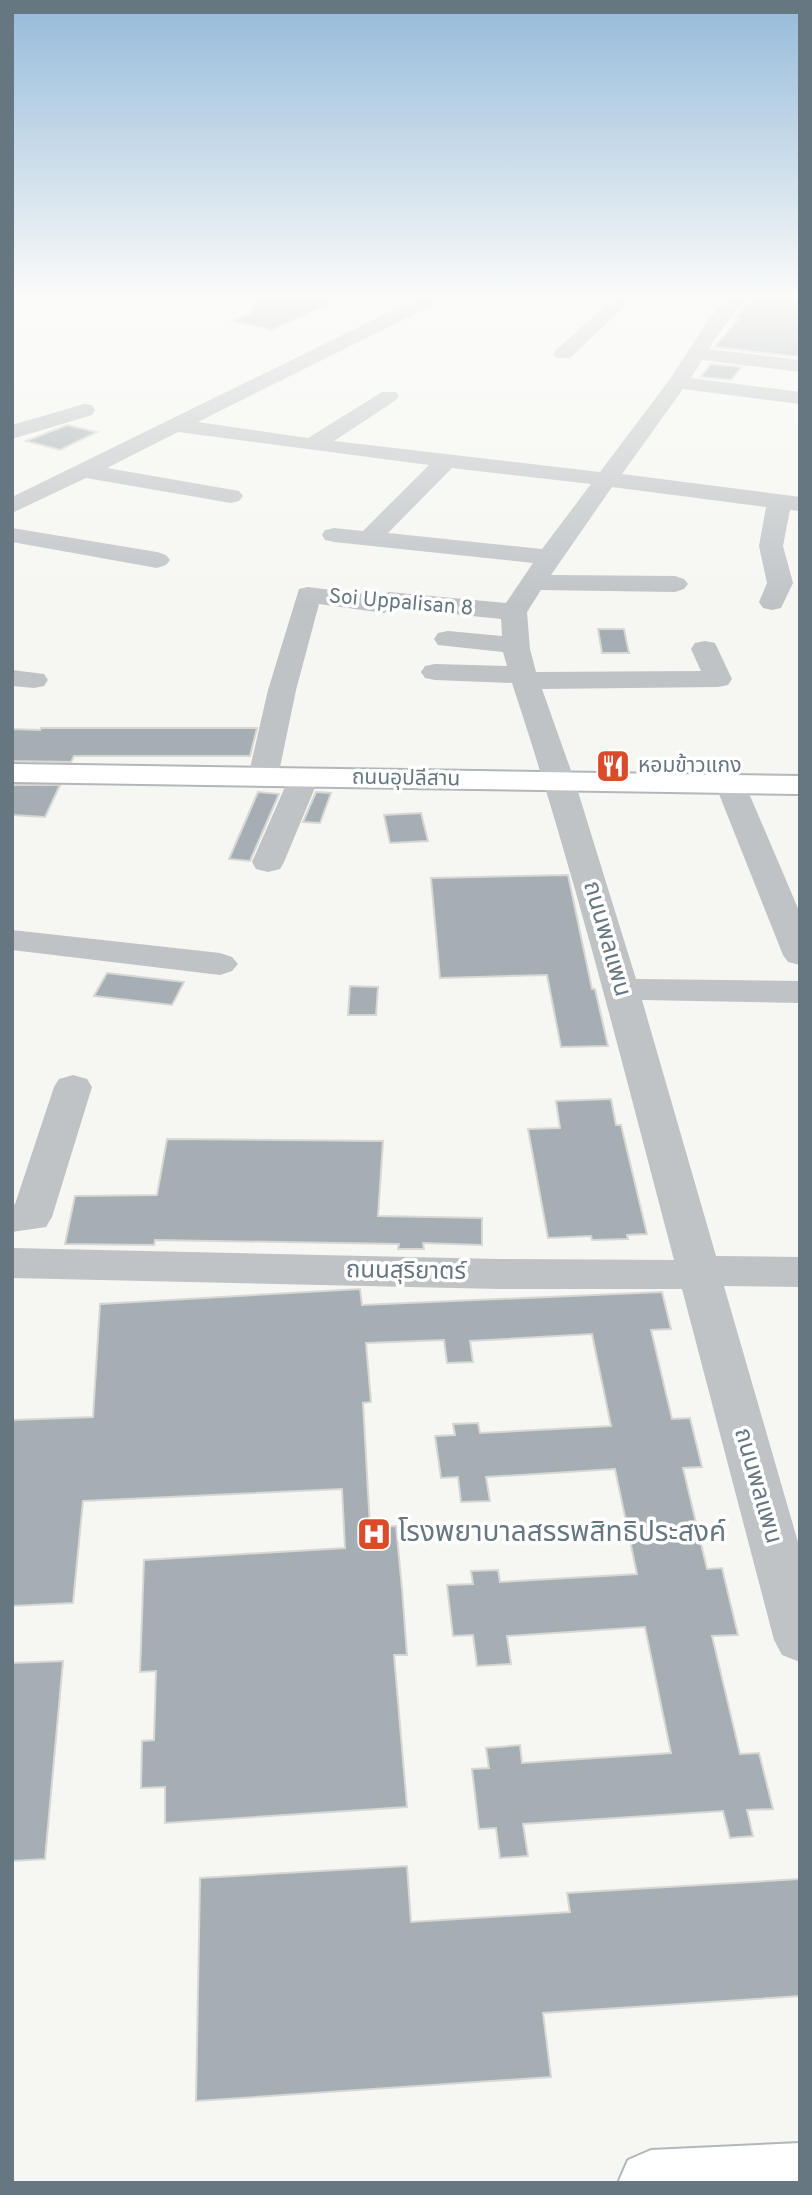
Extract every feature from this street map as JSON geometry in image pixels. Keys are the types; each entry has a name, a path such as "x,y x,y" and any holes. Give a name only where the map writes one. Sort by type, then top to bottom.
{"main road":[{"name":"ถนนอุปลีสาน","path":"12,773 800,785"},
{"path":"651,2183 800,2176"}],"street":[{"path":"12,493 206,401"},
{"path":"12,506 173,425 211,401"},
{"path":"312,445 380,401"},
{"path":"514,612 549,557 663,401"},
{"path":"12,432 84,410"},
{"path":"173,425 445,462 789,503 771,546 780,583 772,602"},
{"path":"369,539 445,462"},
{"path":"84,471 230,496"},
{"path":"12,535 157,560"},
{"path":"334,535 549,557"},
{"path":"534,582 674,584"},
{"name":"Soi Uppalisan 8","path":"263,777 282,690 308,595 384,605 388,600 514,612"},
{"name":"ถนนพลแพน","path":"514,612 516,645 524,678 560,782 621,989 800,1640"},
{"path":"448,639 516,645"},
{"path":"435,672 524,678 719,679 705,649"},
{"path":"268,862 304,778"},
{"path":"730,784 800,955"},
{"path":"12,940 220,964"},
{"path":"621,989 800,992"},
{"path":"12,1218 31,1217 73,1087"},
{"name":"ถนนสุริยาตร์","path":"12,1264 499,1274 671,1275 697,1272 800,1272"}],"building":[{"path":"67,425 97,432 60,450 26,441"},
{"path":"598,629 624,629 629,653 602,653"},
{"path":"257,728 250,756 74,756 71,762 12,761 12,729"},
{"path":"12,785 60,785 45,817 12,815"},
{"path":"258,792 279,794 250,861 229,859"},
{"path":"316,792 331,793 320,823 303,822"},
{"path":"421,813 428,841 390,843 384,815"},
{"path":"568,875 592,989 595,989 608,1046 561,1047 547,975 440,978 431,878"},
{"path":"107,973 184,982 172,1005 94,996"},
{"path":"350,986 378,987 376,1015 348,1015"},
{"path":"611,1099 616,1125 621,1125 647,1234 627,1235 628,1239 592,1240 591,1236 548,1238 528,1129 560,1128 556,1101"},
{"path":"167,1139 383,1141 378,1216 482,1218 482,1245 423,1243 424,1249 398,1249 399,1244 155,1240 154,1245 65,1244 75,1196 157,1195"},
{"path":"360,1289 362,1305 662,1292 671,1329 651,1330 672,1419 690,1418 702,1467 683,1468 707,1569 722,1568 738,1635 712,1636 740,1754 759,1753 773,1809 747,1810 753,1836 730,1838 723,1811 523,1824 528,1856 500,1858 496,1828 479,1829 472,1769 489,1768 486,1748 520,1745 522,1763 671,1753 645,1627 507,1636 511,1664 477,1666 473,1635 453,1636 447,1585 473,1584 471,1571 498,1570 500,1582 637,1574 615,1469 486,1477 490,1501 461,1502 458,1477 441,1478 435,1436 455,1435 453,1424 478,1423 480,1433 611,1426 592,1334 470,1341 473,1362 447,1363 444,1340 366,1343 371,1402 363,1403 370,1527 396,1526 402,1589 407,1655 394,1655 407,1807 165,1823 165,1787 141,1788 142,1741 154,1740 156,1671 140,1672 144,1560 345,1548 342,1489 83,1501 73,1603 12,1606 12,1420 93,1417 100,1304"},
{"path":"63,1661 45,1859 12,1861 12,1663"},
{"path":"407,1866 411,1922 570,1912 567,1893 800,1879 800,1996 543,2013 551,2077 196,2101 200,1878"}],"place":[{"name":"หอมข้าวแกง","path":"613,766"},
{"name":"โรงพยาบาลสรรพสิทธิประสงค์","path":"374,1534"}]}
